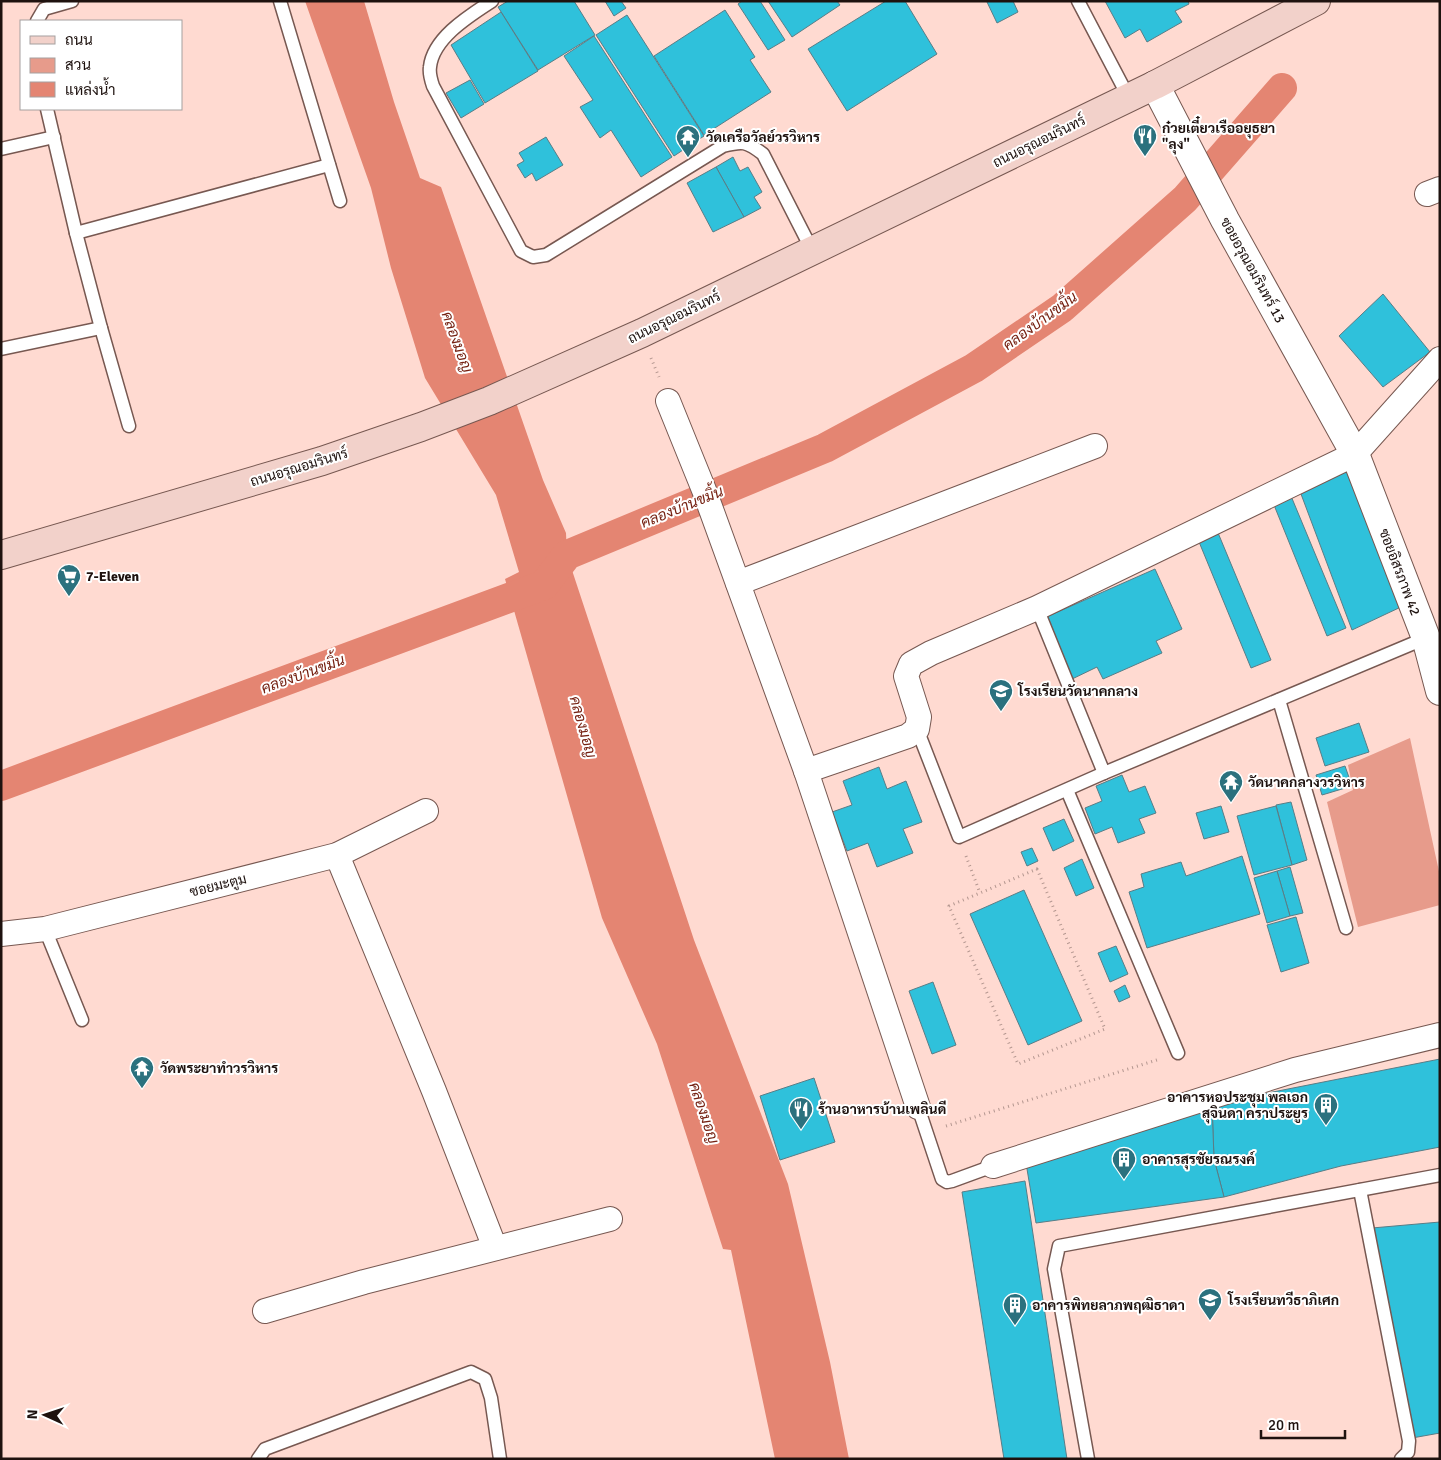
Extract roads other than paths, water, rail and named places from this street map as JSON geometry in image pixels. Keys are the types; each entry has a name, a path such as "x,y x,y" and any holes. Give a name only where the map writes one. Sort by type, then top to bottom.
{"main road":[{"name":"ถนนอรุณอมรินทร์","path":"1,555 322,461 490,401 642,333 1129,98 1307,3"}],"street":[{"name":"ซอยอรุณอมรินทร์ 13","path":"1155,85 1225,220 1355,454"},
{"path":"806,771 908,736 917,729 919,717 906,676 911,664 931,653 1038,608 1355,454 1440,359"},
{"path":"668,401 704,490 806,771 918,1107"},
{"path":"738,583 1094,446"},
{"name":"ซอยอิสรภาพ 42","path":"1355,454 1426,638 1440,691"},
{"name":"ซอยมะตูม","path":"1,934 45,929 337,855 426,811"},
{"path":"337,855 434,1091 494,1248"},
{"path":"993,1166 1295,1070 1440,1035"},
{"path":"264,1311 364,1282 610,1219"}],"lane":[{"path":"38,20 44,9 72,1"},
{"path":"280,1 340,201"},
{"path":"492,1 473,7 445,37 435,49 430,68 432,82 521,251 533,256 546,255 723,146 737,142 749,144 763,154 812,250"},
{"path":"1078,1 1129,98"},
{"path":"47,110 100,328 129,426"},
{"path":"1,149 54,137"},
{"path":"76,233 329,165"},
{"path":"1,349 100,328"},
{"path":"1038,608 1104,773"},
{"path":"917,729 959,837 1104,773 1426,638"},
{"path":"1280,700 1346,928"},
{"path":"1067,790 1178,1053"},
{"path":"45,929 82,1020"},
{"path":"918,1107 942,1179 947,1182 993,1166"},
{"path":"1088,1459 1054,1269 1059,1246 1440,1175"},
{"path":"1360,1190 1410,1441 1408,1452 1401,1459"},
{"path":"258,1459 265,1449 471,1372 485,1380 491,1398 500,1459"}],"water":[{"name":"คลองมอญ","path":"305,1 364,1 394,102 420,178 441,187 543,480 566,533 567,555 694,940 788,1184 830,1362 849,1459 775,1459 731,1250 723,1249 657,1044 602,918 505,579 519,572 496,495 425,378 391,268 371,188"}],"waterway":[{"name":"คลองบ้านขมิ้น","path":"1,786 544,585 567,555 825,448 974,368 1062,308 1185,199 1282,88"}],"place":[{"name":"ก๋วยเตี๋ยวเรืออยุธยา \"ลุง\"","path":"1145,157"},
{"name":"วัดเครือวัลย์วรวิหาร","path":"688,158"},
{"name":"7-Eleven","path":"69,597"},
{"name":"โรงเรียนวัดนาคกลาง","path":"1001,712"},
{"name":"วัดนาคกลางวรวิหาร","path":"1231,803"},
{"name":"วัดพระยาทําวรวิหาร","path":"142,1089"},
{"name":"อาคารหอประชุม พลเอก สุจินดา คราประยูร","path":"1326,1126"},
{"name":"ร้านอาหารบ้านเพลินดี","path":"801,1130"},
{"name":"อาคารสุรชัยรณรงค์","path":"1124,1180"},
{"name":"โรงเรียนทวีธาภิเศก","path":"1210,1321"},
{"name":"อาคารพิทยลาภพฤฒิธาดา","path":"1015,1326"}]}
